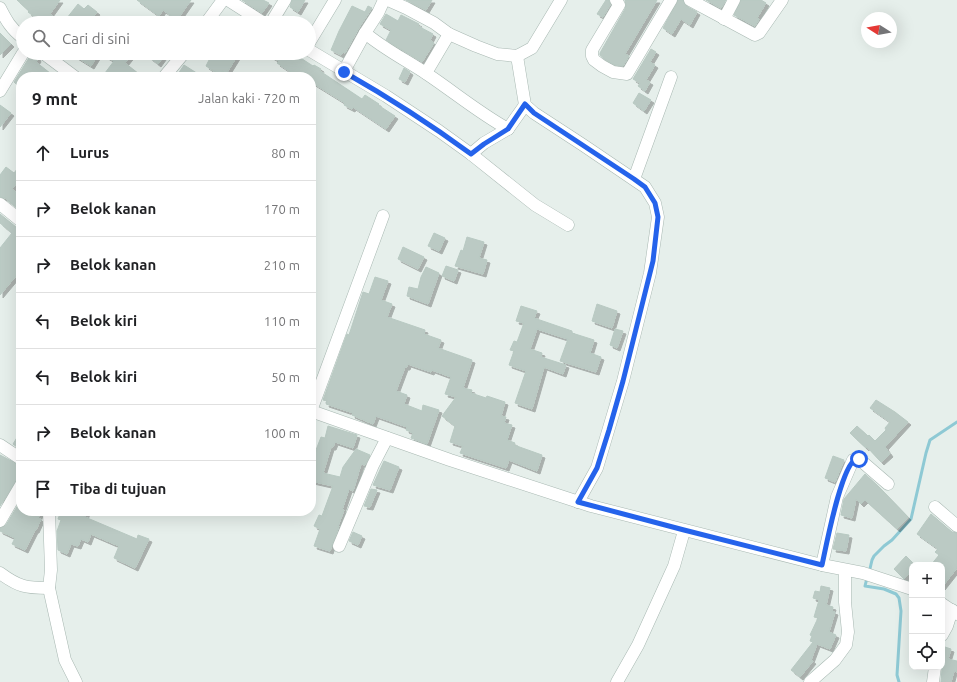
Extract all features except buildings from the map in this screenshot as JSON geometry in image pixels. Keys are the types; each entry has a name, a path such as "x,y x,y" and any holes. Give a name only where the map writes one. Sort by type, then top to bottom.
{"street":[{"path":"211,16 223,0"},
{"path":"228,0 253,16"},
{"path":"275,16 285,0"},
{"path":"316,31 335,0"},
{"path":"344,72 384,0"},
{"path":"388,0 434,23 449,34 476,46 497,54 517,56 532,48 561,0"},
{"path":"616,0 619,5 592,50 592,56 602,66 613,72 627,74 671,0"},
{"path":"690,0 754,34 757,34 782,0"},
{"path":"724,19 734,0"},
{"path":"0,8 16,33"},
{"path":"365,33 394,54 426,73 495,122 508,129"},
{"path":"426,73 449,34"},
{"path":"316,54 386,96 439,131 471,154 535,206 568,225"},
{"path":"517,56 525,104 534,113 645,187 655,203 658,217 653,261 623,381 597,468 578,502"},
{"path":"0,91 20,60"},
{"path":"52,60 68,72"},
{"path":"168,72 178,60"},
{"path":"634,179 671,77"},
{"path":"471,154 508,129 525,104"},
{"path":"0,204 16,217"},
{"path":"316,397 383,216"},
{"path":"316,413 450,460 578,502 822,565 863,573 909,588"},
{"path":"339,546 373,465 387,438"},
{"path":"0,445 16,456"},
{"path":"822,565 837,498 852,460 859,459 888,484"},
{"path":"0,522 16,494"},
{"path":"935,507 957,526"},
{"path":"49,516 51,570 49,588 65,660 76,682"},
{"path":"617,682 638,645 674,566 684,530"},
{"path":"810,682 835,660 846,645 848,632 845,602 845,570"},
{"path":"0,573 15,584 26,588 49,588"},
{"path":"943,634 947,626 950,610"},
{"path":"933,682 935,670"}],"waterway":[{"path":"869,573 874,556 892,540 911,519 930,440 957,422"},
{"path":"867,578 865,586 884,589 896,594 899,598 901,611 897,675 899,682"}],"route":[{"path":"344,72 386,96 471,154 508,129 525,104 534,113 645,187 655,203 658,217 653,261 623,381 597,468 578,502 822,565 837,498 852,460 859,459"}]}
